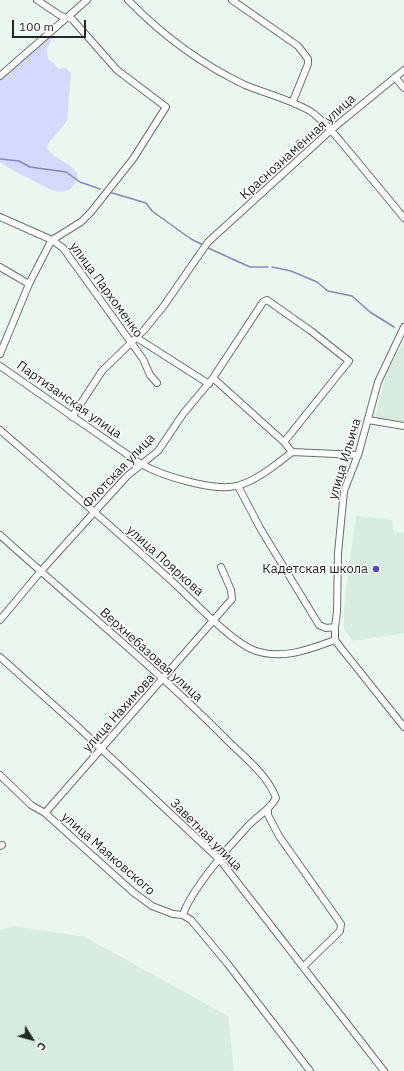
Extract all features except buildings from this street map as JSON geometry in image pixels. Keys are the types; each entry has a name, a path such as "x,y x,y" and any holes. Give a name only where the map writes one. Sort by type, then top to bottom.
{"street":[{"path":"0,354 29,284 52,240 81,222 91,212 133,160 166,107 117,70 68,17 61,16 37,0"},
{"path":"0,76 87,0"},
{"path":"128,0 183,48 219,71 257,90 292,101 311,112 331,130 404,218"},
{"path":"232,0 298,46 308,59 305,73 292,101"},
{"name":"Краснознамённая улица","path":"137,338 163,307 208,242 331,130 404,70"},
{"path":"395,77 404,88"},
{"name":"улица Пархоменко","path":"0,217 52,240 63,248 143,359 150,375 157,383"},
{"path":"0,268 29,284"},
{"name":"Флотская улица","path":"0,620 127,476 158,451 183,414 209,384 263,302 267,300 275,304 349,361 284,442"},
{"name":"улица Ильича","path":"335,627 337,612 337,571 344,491 358,455 378,382 404,327"},
{"path":"72,417 102,371 130,342 137,338"},
{"name":"улица Пархоменко","path":"137,338 209,384"},
{"name":"Партизанская улица","path":"0,366 141,464 156,472 186,481 238,486"},
{"path":"213,378 284,442 292,452"},
{"path":"368,420 404,426"},
{"name":"улица Пояркова","path":"0,430 94,512 240,644 273,655 296,653 336,640"},
{"path":"358,455 292,452 277,464 238,486 260,528 319,625 326,628 335,627 336,640 404,727"},
{"name":"Верхнебазовая улица","path":"0,535 164,679 265,779 274,794 274,800 268,811"},
{"name":"улица Нахимова","path":"45,813 164,679 232,599 233,596 221,567"},
{"name":"Заветная улица","path":"0,657 220,860 304,966 384,1071"},
{"name":"улица Маяковского","path":"0,775 31,805 45,813 133,892 158,909 173,914 183,915 191,920 227,963 310,1071"},
{"path":"183,915 188,902 220,860 254,820 268,811 268,815 279,836 341,924 340,931 304,966"}],"shaded area":[{"path":"50,37 52,39 47,48 48,59 54,63 58,69 66,68 71,73 67,121 48,144 47,148 54,156 73,168 78,176 74,184 69,189 63,191 57,191 43,186 0,162 0,79"},
{"path":"402,345 404,345 404,424 374,419 388,369"},
{"name":"Кадетская школа","path":"356,516 392,520 393,531 404,533 404,633 353,641 344,630 344,605"},
{"path":"14,926 85,937 228,1016 234,1071 0,1071 0,930"}],"waterway":[{"path":"0,159 19,161 30,167 66,172 80,182 100,189"},
{"path":"109,192 146,203 152,211 191,239 203,245"},
{"path":"206,247 250,267 268,267"},
{"path":"272,267 291,271 317,282 328,291 352,296 370,312 394,327"}],"place":[{"name":"Кадетская школа","path":"376,569"}]}
